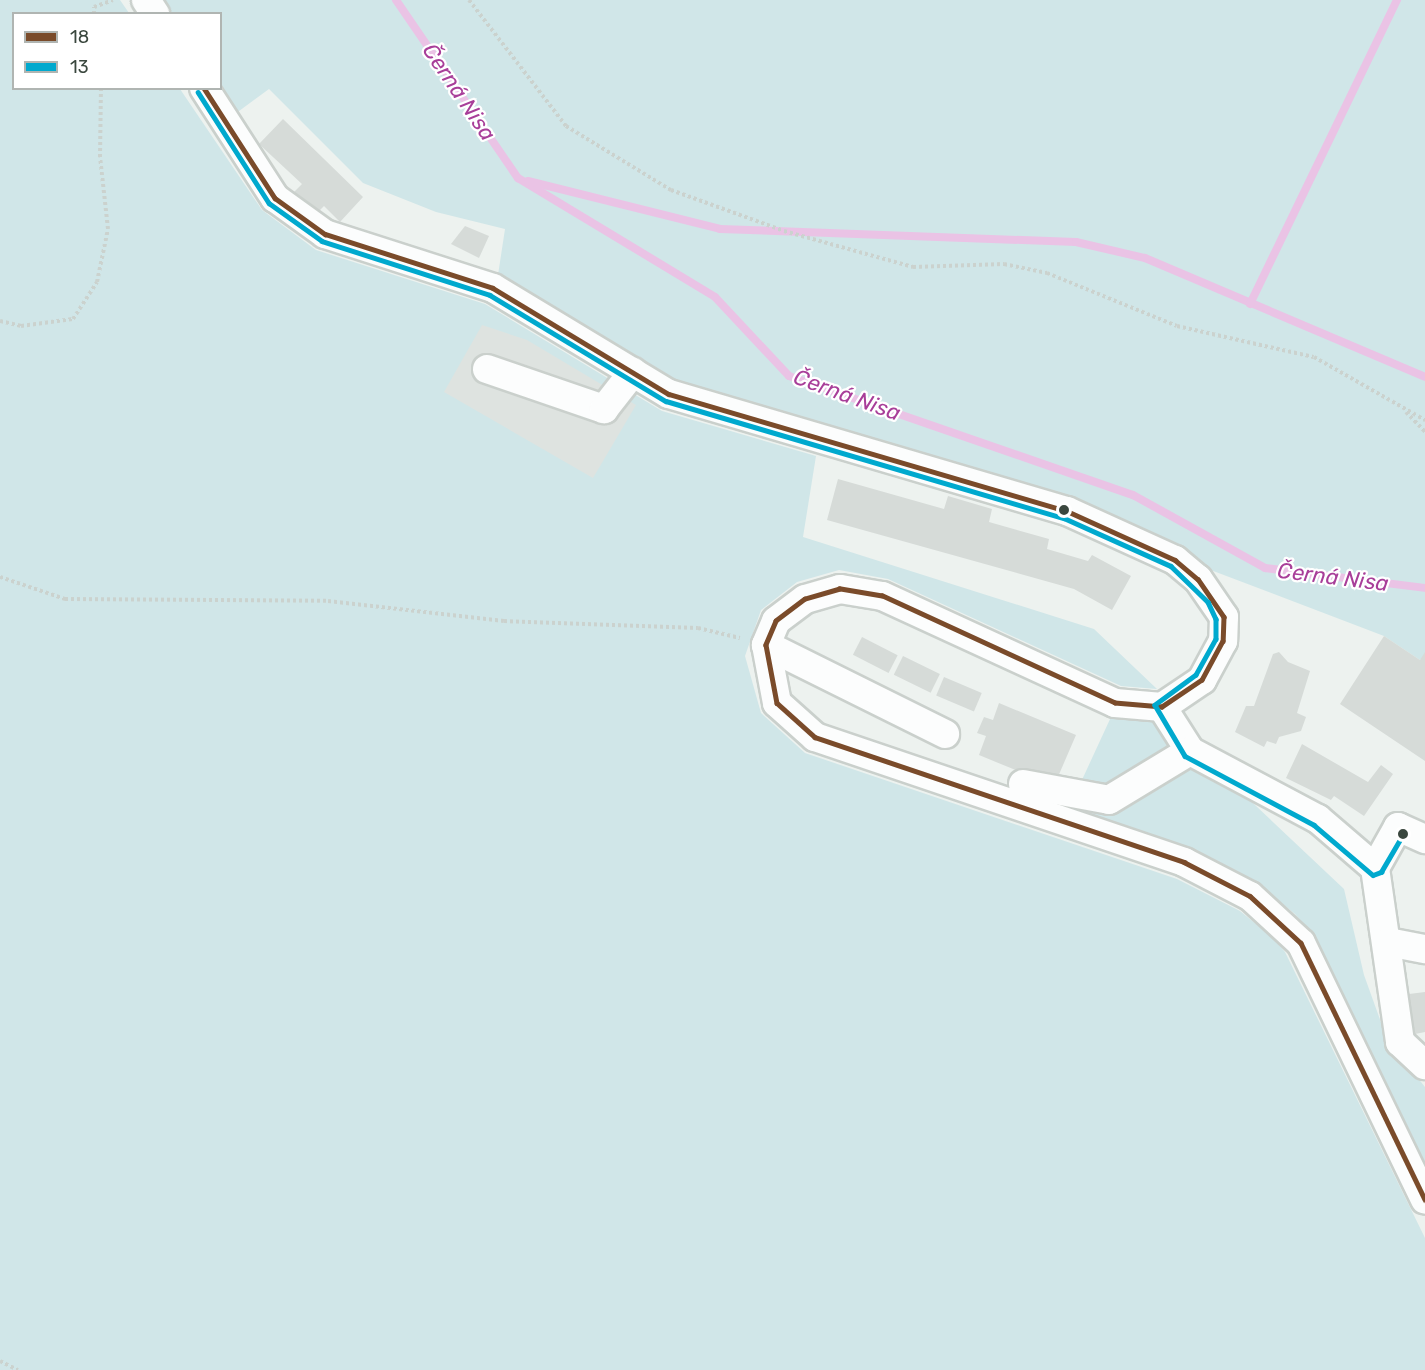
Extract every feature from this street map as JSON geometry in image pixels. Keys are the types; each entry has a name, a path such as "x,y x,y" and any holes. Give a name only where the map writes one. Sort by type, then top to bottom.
{"street":[{"path":"205,90 275,198 325,234 493,288 669,394 1067,511 1175,560 1214,597 1224,617 1223,641 1202,680 1162,707 1115,703 882,596 840,589 806,599 776,621 766,645 777,703 814,737 1184,862 1250,896 1285,924 1301,943 1425,1200"},
{"path":"487,369 604,409 633,372"},
{"path":"766,645 945,734"},
{"path":"1162,707 1190,752 1318,819 1375,868"},
{"path":"1023,784 1109,800 1190,752"},
{"path":"1425,839 1398,826 1375,868 1388,942 1400,1042 1425,1065"},
{"path":"1388,942 1425,949"}],"path":[{"path":"94,12 94,7 112,0"},
{"path":"469,0 566,126 671,190 784,231 913,267 1004,264 1047,273 1177,326 1314,357 1425,420"},
{"path":"0,321 21,326 73,319 97,282 108,230 100,157 101,90"},
{"path":"1404,409 1425,432"},
{"path":"0,577 65,599 328,601 504,621 698,628 766,645"},
{"path":"0,1360 18,1370"}],"shaded area":[{"path":"0,0 120,0 128,12 12,12 12,90 181,90 262,210 316,250 485,304 662,411 816,456 803,537 1094,629 1157,689 1121,686 888,579 839,570 797,582 761,610 745,656 761,713 805,753 1177,879 1240,911 1272,937 1285,952 1425,1238 1425,1370 0,1370"},
{"path":"159,0 1425,0 1425,655 1420,660 1384,636 1208,569 1183,547 1072,497 675,381 498,275 505,229 436,212 363,183 269,89 235,114 221,90 222,12 167,12"},
{"path":"482,325 527,340 636,405 593,478 444,392"},
{"path":"1111,717 1166,721 1344,889 1364,975 1387,1039 1425,1087 1425,1171 1313,935 1295,914 1258,884 1189,849 1069,808"}],"building":[{"path":"283,119 363,197 340,222 324,206 315,215 293,193 302,184 259,144"},
{"path":"465,226 489,236 479,258 451,244"},
{"path":"838,479 944,509 948,496 992,509 989,522 1049,539 1047,549 1088,561 1092,555 1131,576 1112,610 1074,589 827,520"},
{"path":"1384,636 1420,660 1425,652 1425,761 1340,704"},
{"path":"862,637 898,655 889,673 853,655"},
{"path":"1279,652 1288,662 1310,671 1297,713 1306,717 1301,731 1279,737 1276,744 1267,741 1264,747 1235,732 1246,706 1254,706 1273,654"},
{"path":"903,656 940,674 931,693 894,675"},
{"path":"944,677 982,693 974,711 936,695"},
{"path":"999,703 1076,735 1054,786 979,755 986,736 977,733 984,717 993,720"},
{"path":"1302,744 1368,782 1381,765 1393,774 1364,816 1334,796 1331,800 1286,778"},
{"path":"1425,992 1425,1032 1415,1034 1409,994"}],"waterway":[{"name":"Černá Nisa","path":"396,0 518,178 715,297 789,376 1133,495 1265,568 1425,588"},
{"path":"1250,304 1397,0"},
{"path":"528,181 720,229 1076,242 1145,258 1425,377"}],"transit line":[{"name":"18","path":"205,90 275,198 325,234 493,288 669,394 1067,511 1175,560 1198,579 1224,617 1223,641 1202,680 1162,707 1115,703 882,596 840,589 805,599 776,621 766,645 777,703 815,737 1184,862 1250,896 1301,943 1425,1200"},
{"name":"13","path":"198,92 269,203 322,241 490,295 666,401 1064,518 1171,566 1208,602 1216,619 1216,639 1196,675 1155,705 1185,756 1314,825 1373,875 1381,872 1405,831"}]}
